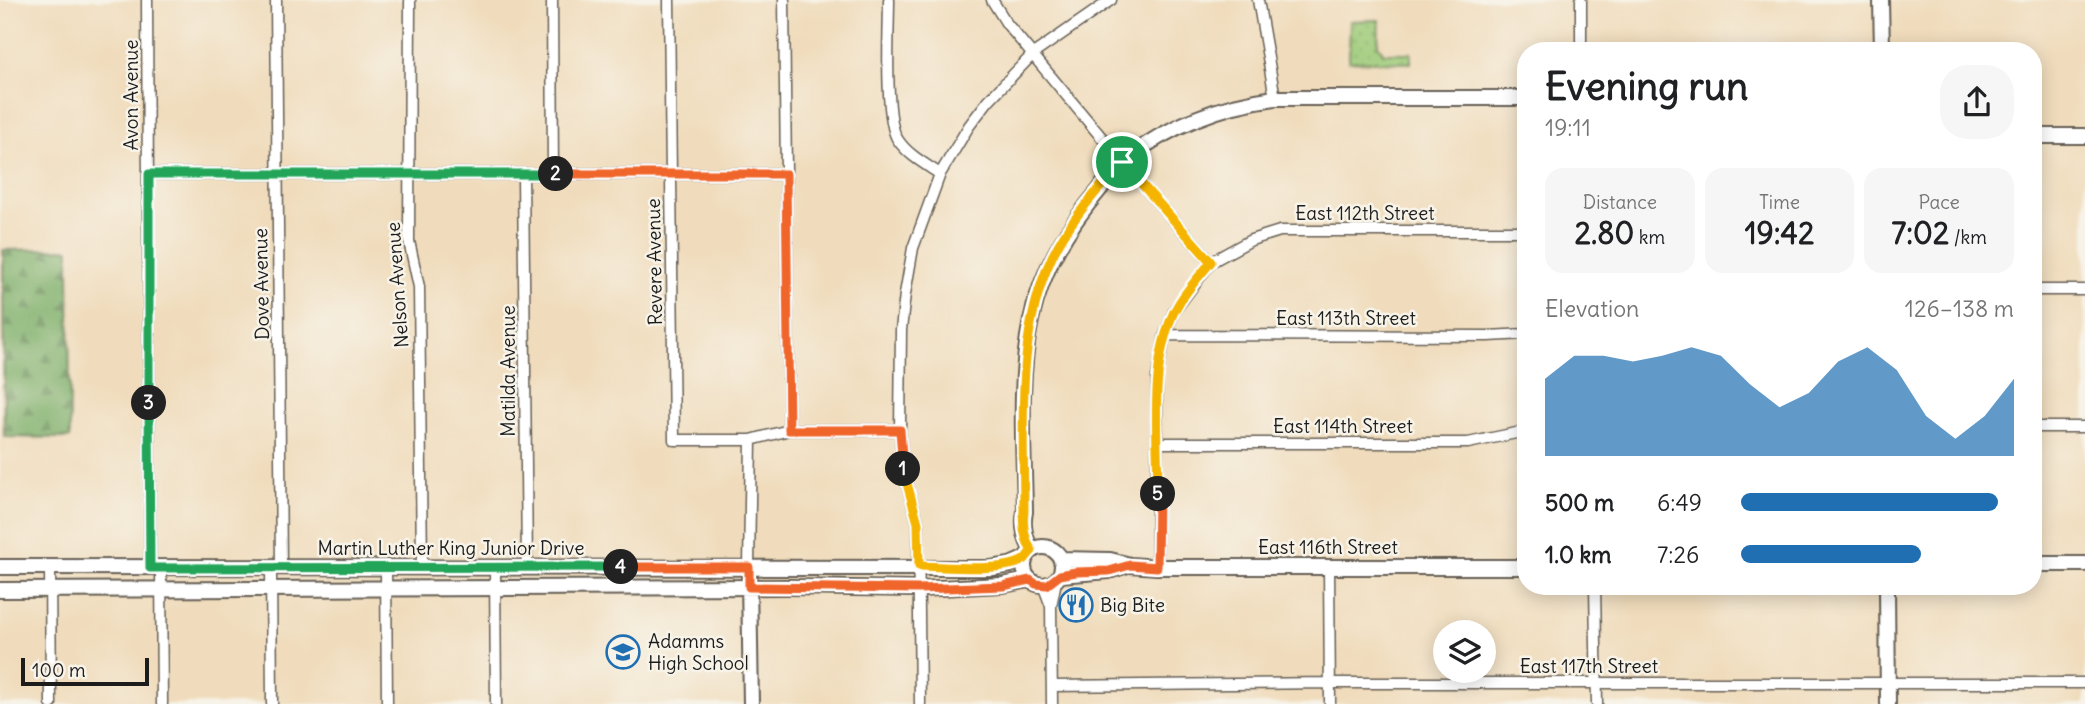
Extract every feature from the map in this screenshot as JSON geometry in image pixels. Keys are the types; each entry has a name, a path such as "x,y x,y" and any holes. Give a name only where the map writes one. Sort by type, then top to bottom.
{"main road":[{"path":"1881,0 1882,42"},
{"path":"1033,552 1028,545 1022,521 1024,373 1031,319 1052,256 1075,218 1122,162 1175,128 1213,110 1242,102 1275,98 1517,98"},
{"path":"2042,136 2085,136"},
{"path":"1054,550 1061,559 1047,580 1024,568 1033,552 1054,550"},
{"name":"Martin Luther King Junior Drive","path":"0,567 991,568 1010,565 1033,552"},
{"name":"East 116th Street","path":"1061,559 1110,560 1157,567 1517,567"},
{"path":"2042,564 2085,564"},
{"name":"East 116th Street","path":"1047,580 1109,571 1130,565"},
{"path":"749,567 751,704"},
{"name":"Martin Luther King Junior Drive","path":"0,590 749,587 919,589 1003,586 1047,580"},
{"path":"1887,595 1888,704"}],"street":[{"name":"Avon Avenue","path":"148,0 155,568 161,589 162,704"},
{"name":"Dove Avenue","path":"272,704 271,590 276,567 276,0"},
{"name":"Nelson Avenue","path":"410,0 410,241 419,287 422,567"},
{"path":"552,0 553,174"},
{"name":"Revere Avenue","path":"669,0 674,440 751,440"},
{"path":"784,0 789,430"},
{"path":"888,0 890,120 897,139 913,156 940,174"},
{"path":"992,0 1007,24 1122,162 1211,262 1174,311 1165,335 1157,377 1157,567"},
{"path":"920,704 918,523 903,469 900,430 901,330 913,248 940,174 969,126 988,101 1033,54 1111,0"},
{"path":"1258,0 1275,98"},
{"path":"1581,0 1581,42"},
{"path":"149,174 786,174"},
{"name":"Matilda Avenue","path":"523,174 527,567"},
{"name":"East 112th Street","path":"1211,262 1251,240 1280,231 1517,231"},
{"path":"2042,290 2085,290"},
{"name":"East 113th Street","path":"1165,335 1517,334"},
{"path":"2042,427 2085,427"},
{"path":"749,567 751,440 789,430 900,430"},
{"name":"East 114th Street","path":"1158,443 1468,443 1517,433"},
{"path":"1329,566 1330,704"},
{"path":"50,567 51,704"},
{"path":"386,567 387,704"},
{"path":"495,567 496,704"},
{"path":"1047,580 1051,606 1052,704"},
{"path":"1595,595 1597,704"},
{"name":"East 117th Street","path":"1052,686 1330,683 2085,683"}],"green space":[{"path":"1379,20 1378,45 1384,53 1411,53 1411,63 1349,61 1350,21"},
{"path":"69,249 70,438 4,437 3,250"}],"place":[{"name":"Big Bite","path":"1076,605"},
{"name":"Adamms High School","path":"623,652"}],"route":[{"path":"1122,162 1211,262 1174,311 1165,335 1157,377 1157,567 1130,565 1109,571 1076,572 1060,575 1056,581 1047,585 1039,585 1030,580 1003,586 919,589 749,587 749,567 150,568 149,174 786,174 789,430 900,430 903,469 918,523 919,566 991,568 1015,563 1026,558 1032,551 1022,521 1024,373 1031,319 1041,285 1052,256 1075,218 1122,162"}]}
